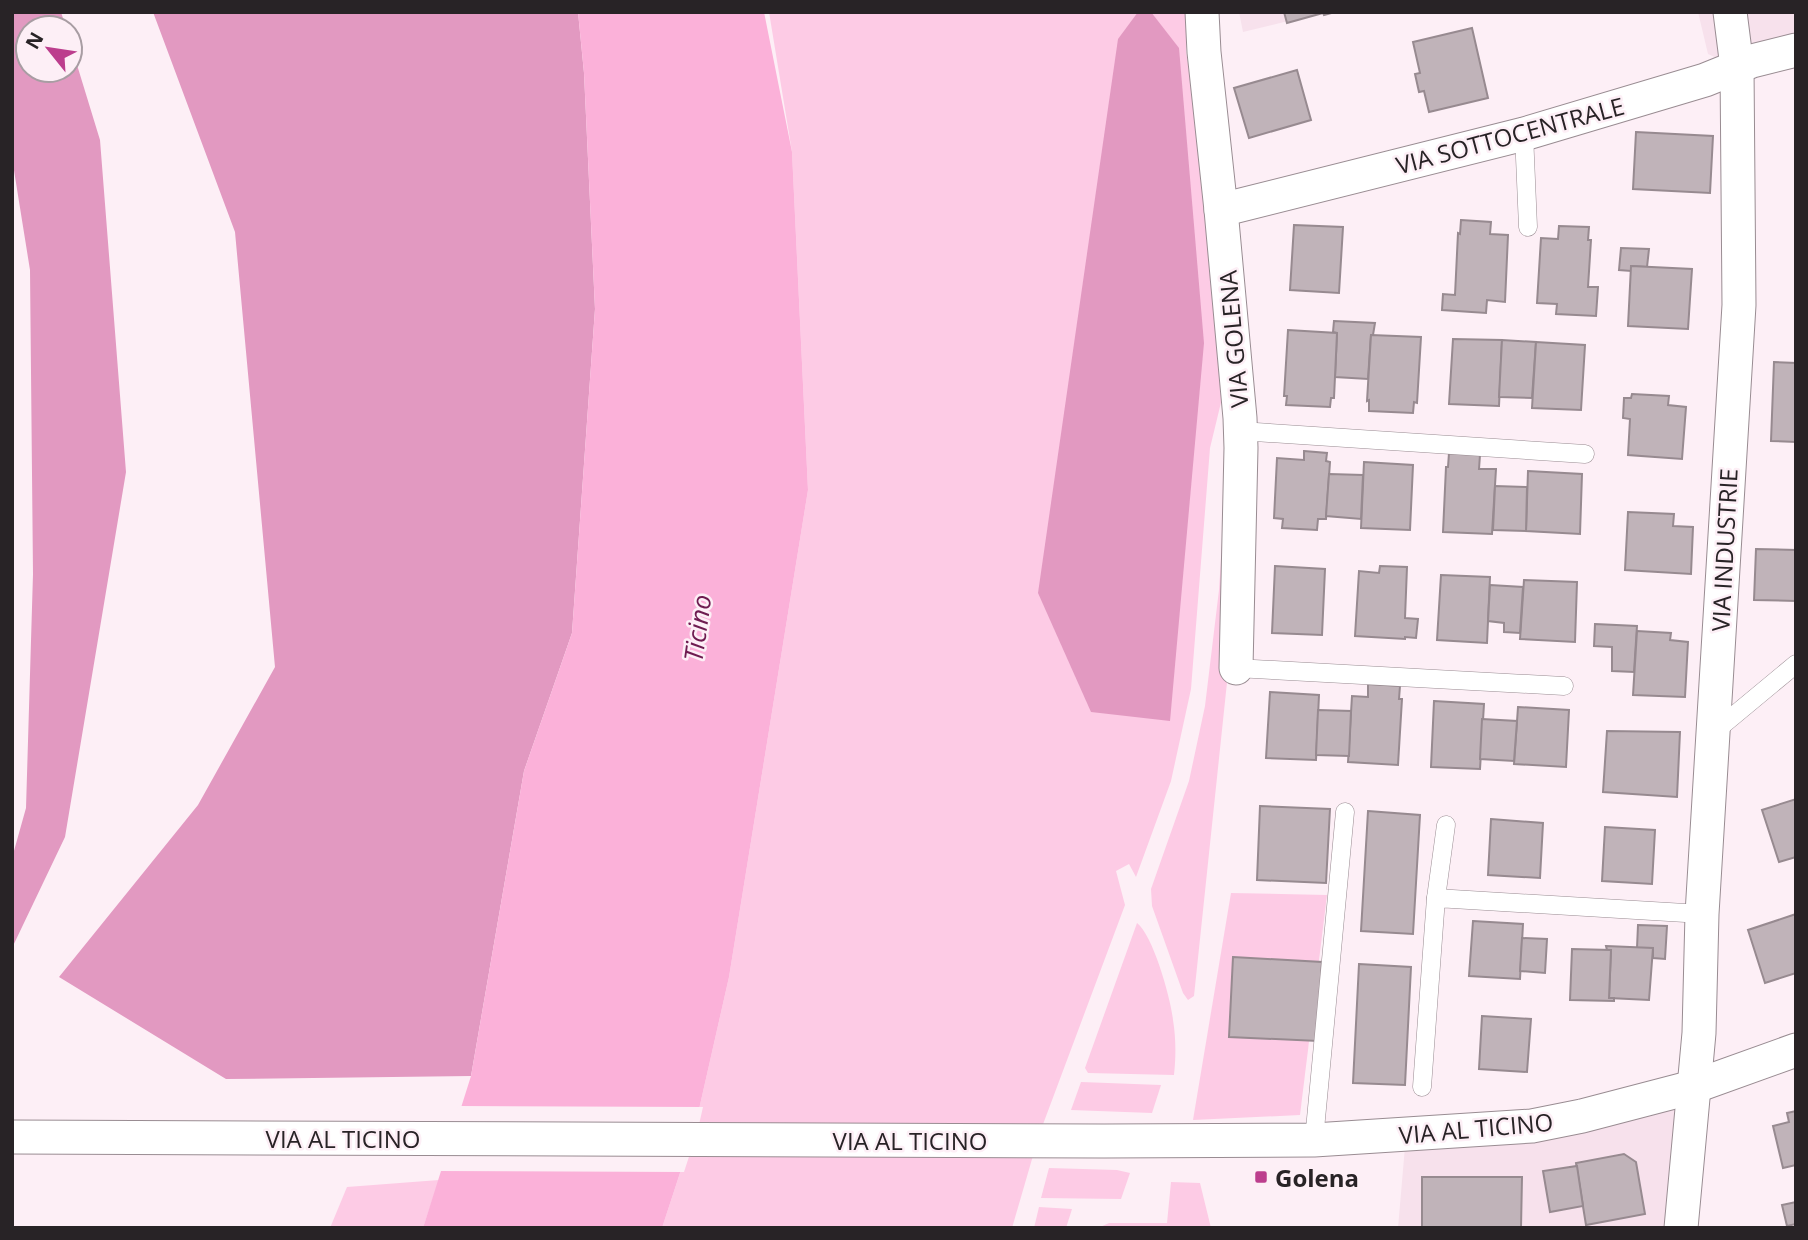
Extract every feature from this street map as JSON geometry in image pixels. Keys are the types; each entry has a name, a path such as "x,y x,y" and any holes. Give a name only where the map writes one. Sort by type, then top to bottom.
{"street":[{"name":"VIA GOLENA","path":"1202,12 1240,431 1236,668"},
{"name":"VIA INDUSTRIE","path":"1681,1228 1699,1033 1703,914 1739,305 1737,67 1730,12"},
{"name":"VIA SOTTOCENTRALE","path":"1221,210 1524,134 1705,80 1752,61 1796,50"},
{"name":"VIA AL TICINO","path":"12,1137 1314,1140 1532,1126 1693,1087 1796,1050"}],"lane":[{"path":"1524,134 1528,227"},
{"path":"1240,431 1585,454"},
{"path":"1714,732 1796,664"},
{"path":"1236,668 1564,685"},
{"path":"1314,1140 1345,812"},
{"path":"1422,1087 1436,898 1446,825"},
{"path":"1436,898 1703,914"}],"shaded area":[{"path":"12,12 61,12 14,14 14,84 83,84 100,140 126,472 65,837 12,948 12,858 26,808 33,574 30,270 12,158"},
{"path":"153,12 578,12 584,73 595,309 572,633 524,771 471,1076 226,1079 59,977 198,805 275,667 235,232"},
{"path":"769,12 1188,12 1186,51 1207,192 1224,390 1210,448 1191,689 1171,781 1136,877 1129,864 1116,871 1125,905 1039,1135 1012,1228 662,1228 695,1127 729,977 808,490 792,152"},
{"path":"1138,12 1151,12 1179,48 1204,343 1170,721 1091,712 1038,593 1118,39"},
{"path":"1239,12 1325,12 1243,32"},
{"path":"1698,12 1796,12 1796,50 1737,67 1708,54"},
{"path":"1228,449 1228,673 1194,996 1188,1000 1183,993 1152,906 1151,889 1189,781 1205,706 1219,590"},
{"path":"1231,893 1327,895 1300,1115 1193,1120"},
{"path":"1137,923 1155,953 1172,1010 1175,1034 1174,1075 1088,1073 1085,1068"},
{"path":"1081,1082 1161,1085 1152,1113 1071,1110"},
{"path":"1693,1087 1681,1228 1398,1228 1406,1135"},
{"path":"1049,1168 1117,1170 1130,1173 1121,1199 1041,1198"},
{"path":"439,1180 423,1228 330,1228 347,1187"},
{"path":"1171,1182 1200,1183 1211,1228 1098,1228 1109,1223 1167,1223"},
{"path":"1039,1207 1072,1209 1066,1228 1034,1228"}],"water":[{"name":"Ticino","path":"578,12 764,12 792,152 808,490 729,977 695,1127 662,1228 423,1228 471,1076 524,771 572,633 595,309 584,73"}],"pier":[{"path":"458,1106 703,1107 684,1172 438,1171"}],"building":[{"path":"1284,12 1335,12 1287,23"},
{"path":"1472,28 1488,98 1429,112 1424,91 1419,92 1415,74 1420,73 1413,42"},
{"path":"1297,70 1311,120 1249,138 1234,88"},
{"path":"1636,132 1713,136 1710,193 1633,189"},
{"path":"1461,220 1491,222 1490,234 1508,235 1505,302 1487,300 1486,313 1442,310 1443,294 1455,295"},
{"path":"1294,225 1343,227 1339,293 1290,290"},
{"path":"1559,226 1589,227 1588,240 1591,240 1588,287 1598,287 1596,316 1556,314 1557,304 1537,303 1541,238 1558,239"},
{"path":"1621,248 1649,249 1647,267 1631,266 1631,271 1619,270"},
{"path":"1631,266 1692,269 1688,329 1628,326"},
{"path":"1334,321 1375,323 1371,335 1368,379 1335,377 1337,333 1333,332"},
{"path":"1288,330 1337,333 1334,398 1331,398 1330,407 1286,405 1287,396 1284,396"},
{"path":"1371,335 1421,337 1417,403 1414,402 1413,413 1369,411 1369,400 1367,401"},
{"path":"1453,339 1502,340 1499,406 1449,404"},
{"path":"1502,340 1536,342 1532,398 1499,397"},
{"path":"1536,342 1585,345 1581,410 1532,408"},
{"path":"1774,362 1796,363 1796,442 1771,441"},
{"path":"1632,394 1669,396 1668,405 1686,407 1682,459 1628,455 1630,419 1623,418 1624,398 1631,398"},
{"path":"1304,451 1327,453 1326,461 1330,462 1326,519 1318,519 1317,530 1282,528 1283,519 1274,518 1277,458 1304,460"},
{"path":"1449,453 1480,455 1479,469 1496,469 1492,534 1443,532"},
{"path":"1364,462 1413,465 1410,530 1361,528"},
{"path":"1528,471 1582,474 1580,534 1526,531"},
{"path":"1329,474 1363,475 1361,519 1326,516"},
{"path":"1495,486 1527,487 1526,531 1493,530"},
{"path":"1628,512 1674,514 1673,526 1693,527 1691,574 1625,570"},
{"path":"1756,549 1796,550 1796,601 1754,600"},
{"path":"1275,566 1325,569 1322,635 1272,633"},
{"path":"1380,566 1407,567 1405,618 1418,619 1416,638 1355,636 1359,571 1379,573"},
{"path":"1441,575 1490,577 1487,643 1437,640"},
{"path":"1524,580 1577,582 1575,642 1520,639"},
{"path":"1490,585 1523,587 1520,633 1504,632 1504,623 1488,621"},
{"path":"1595,624 1637,626 1634,672 1612,671 1612,647 1594,646"},
{"path":"1637,631 1671,633 1670,640 1688,642 1685,697 1633,695"},
{"path":"1368,684 1400,686 1399,699 1402,699 1398,765 1348,762 1352,696 1368,697"},
{"path":"1270,692 1319,695 1316,760 1266,758"},
{"path":"1434,701 1484,704 1480,769 1431,767"},
{"path":"1518,707 1569,710 1566,767 1514,764"},
{"path":"1318,710 1351,711 1349,756 1316,755"},
{"path":"1482,719 1517,721 1514,761 1480,759"},
{"path":"1607,731 1680,732 1677,797 1603,792"},
{"path":"1796,799 1796,857 1779,862 1762,810"},
{"path":"1260,806 1330,809 1326,883 1257,880"},
{"path":"1368,811 1420,815 1413,934 1361,931"},
{"path":"1491,819 1543,823 1540,878 1488,875"},
{"path":"1605,827 1655,830 1652,884 1602,881"},
{"path":"1796,914 1796,973 1765,983 1748,930"},
{"path":"1473,921 1523,924 1520,979 1469,976"},
{"path":"1638,925 1667,926 1665,959 1653,958 1653,948 1637,948"},
{"path":"1522,938 1547,939 1545,973 1520,971"},
{"path":"1606,946 1653,948 1649,1000 1609,998 1611,950 1607,950"},
{"path":"1572,949 1611,950 1609,998 1614,998 1614,1001 1570,1000"},
{"path":"1233,957 1322,962 1318,1041 1229,1037"},
{"path":"1359,964 1411,967 1405,1085 1353,1083"},
{"path":"1482,1016 1531,1019 1527,1072 1479,1069"},
{"path":"1796,1111 1796,1165 1783,1168 1773,1126 1789,1122 1787,1113"},
{"path":"1624,1154 1636,1162 1645,1214 1586,1225 1576,1163"},
{"path":"1577,1166 1583,1206 1550,1212 1543,1171"},
{"path":"1422,1177 1522,1177 1521,1228 1422,1228"},
{"path":"1796,1202 1796,1224 1787,1226 1782,1205"}],"place":[{"name":"Golena","path":"1261,1177"}]}
